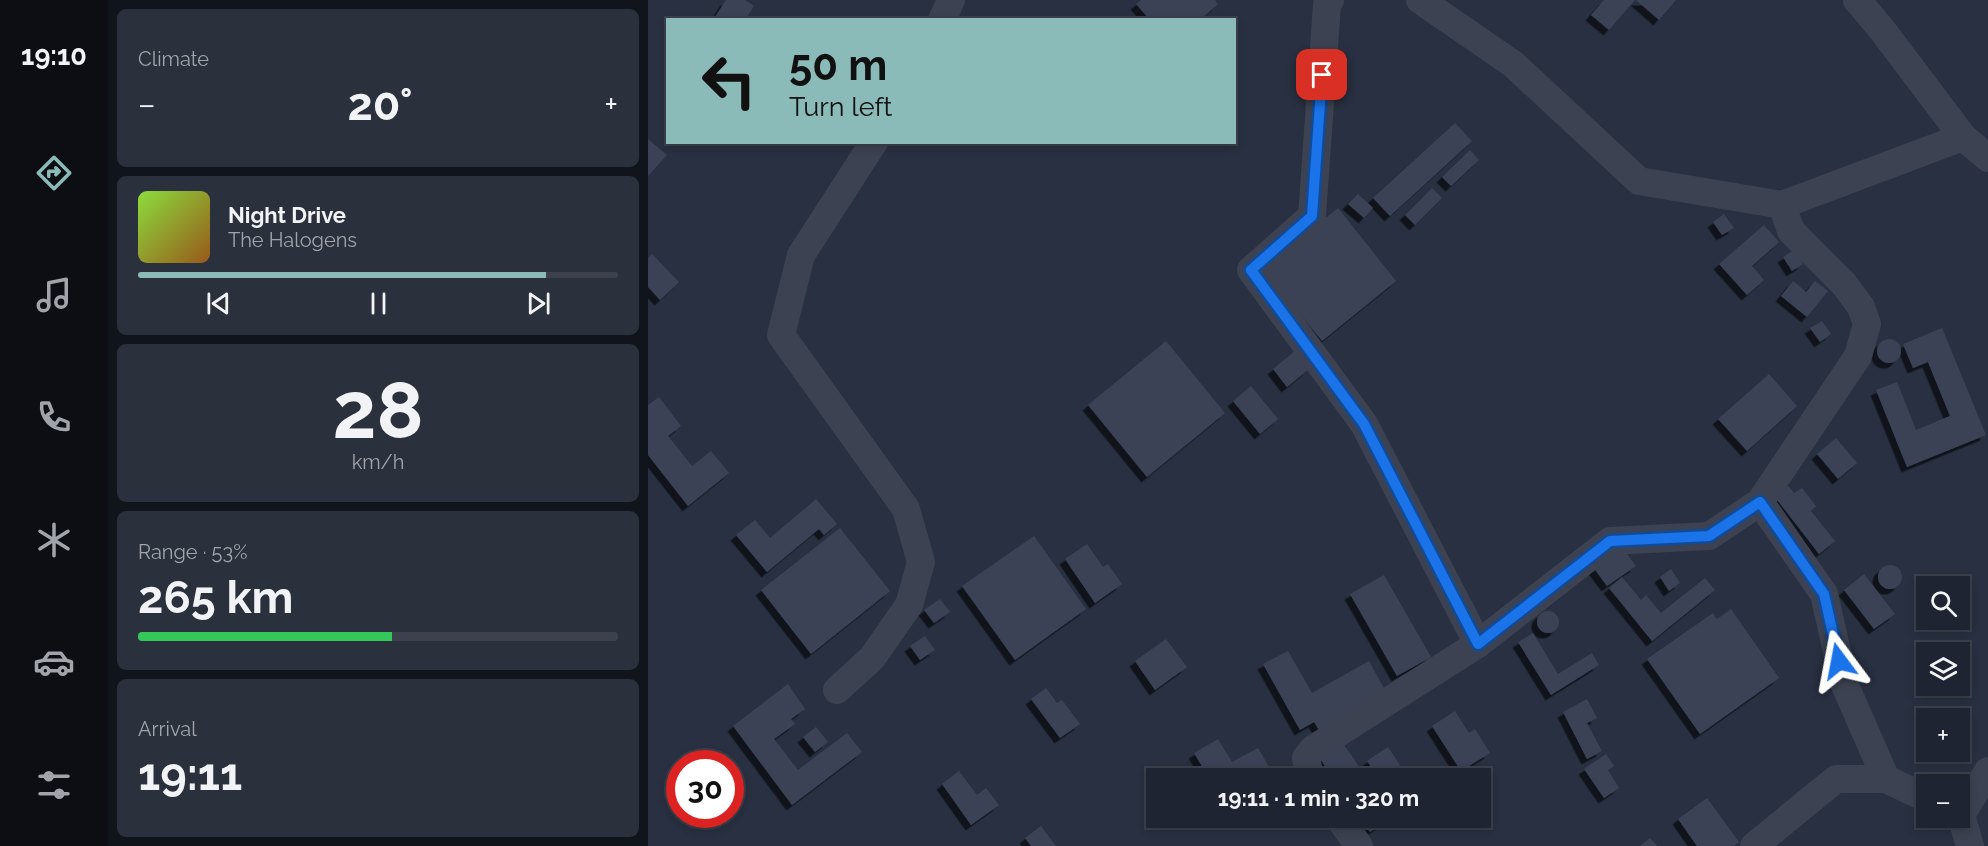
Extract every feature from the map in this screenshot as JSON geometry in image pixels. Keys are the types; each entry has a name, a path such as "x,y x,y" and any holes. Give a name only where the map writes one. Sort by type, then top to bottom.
{"street":[{"path":"943,18 951,0"},
{"path":"1330,0 1327,5 1312,216 1251,270 1364,424 1478,644"},
{"path":"1420,0 1513,64 1639,180 1782,206 1963,137"},
{"path":"1857,0 1963,137 1988,158"},
{"path":"837,690 872,658 909,605 921,562 906,509 781,335 801,255 873,144"},
{"path":"1308,768 1306,758 1313,749 1478,644 1610,541 1709,536 1760,502 1858,356 1868,324 1861,308 1844,284 1791,231 1782,206"},
{"path":"1760,502 1824,594 1844,683 1886,779"},
{"path":"1970,799 1988,771"},
{"path":"1754,846 1836,779 1886,779 1916,793"},
{"path":"1346,828 1359,846"},
{"path":"1964,828 1970,846"}],"building":[{"path":"726,0 745,0 754,6 746,18 714,18"},
{"path":"1141,0 1215,0 1218,4 1202,18 1148,18 1136,4"},
{"path":"1604,0 1635,0 1609,30 1591,15"},
{"path":"1636,0 1676,0 1659,20"},
{"path":"1455,123 1472,141 1390,216 1373,198"},
{"path":"648,139 667,155 648,176"},
{"path":"1470,150 1479,160 1451,186 1442,177"},
{"path":"1432,188 1442,198 1415,225 1405,215"},
{"path":"1358,194 1373,208 1364,218 1348,204"},
{"path":"1338,208 1396,281 1322,341 1263,268"},
{"path":"1724,214 1734,228 1722,235 1713,222"},
{"path":"1764,225 1779,242 1752,266 1764,280 1747,295 1719,264"},
{"path":"1794,250 1803,264 1792,271 1783,257"},
{"path":"652,254 679,282 660,300 648,287 648,258"},
{"path":"1793,281 1806,292 1815,281 1828,291 1807,317 1781,296"},
{"path":"1822,321 1831,334 1820,342 1810,328"},
{"path":"1942,328 1986,435 1907,467 1876,390 1897,382 1916,430 1950,416 1928,362 1913,368 1903,344"},
{"path":"1889,339 1894,340 1900,346 1900,356 1894,362 1889,363 1884,362 1878,356 1877,351 1878,346 1884,340"},
{"path":"1166,341 1225,413 1147,477 1088,405"},
{"path":"1295,351 1309,369 1287,387 1273,369"},
{"path":"1769,374 1797,406 1747,451 1718,419"},
{"path":"1251,386 1278,419 1260,434 1233,401"},
{"path":"659,397 681,426 668,436 692,466 711,451 729,473 688,506 648,455 648,405"},
{"path":"1836,438 1857,463 1838,479 1817,454"},
{"path":"1785,482 1794,493 1802,488 1816,506 1811,511 1835,541 1819,554 1771,492"},
{"path":"816,499 837,524 824,535 819,529 767,572 736,535 755,520 770,538"},
{"path":"840,528 890,591 811,654 761,590"},
{"path":"1034,536 1086,609 1015,660 962,586"},
{"path":"1087,544 1103,567 1108,564 1122,584 1095,603 1065,559"},
{"path":"1621,546 1636,566 1607,586 1593,567"},
{"path":"1890,565 1895,566 1901,572 1901,582 1895,588 1890,589 1885,588 1879,582 1878,577 1879,572 1885,566"},
{"path":"1671,569 1680,583 1669,591 1660,577"},
{"path":"1864,574 1895,614 1874,629 1844,590"},
{"path":"1384,575 1431,657 1397,676 1350,594"},
{"path":"1622,577 1641,600 1646,595 1661,613 1705,578 1715,590 1652,641 1609,588"},
{"path":"940,599 950,612 934,623 924,610"},
{"path":"1731,609 1779,678 1700,734 1647,659 1713,613 1717,619"},
{"path":"1548,611 1558,618 1559,622 1552,632 1548,633 1538,626 1537,622 1544,612"},
{"path":"1533,633 1558,674 1592,653 1599,665 1551,695 1518,642"},
{"path":"925,636 935,650 920,660 910,646"},
{"path":"1166,639 1187,667 1155,690 1135,661"},
{"path":"1288,651 1312,693 1369,661 1386,692 1319,730 1314,722 1300,730 1263,664"},
{"path":"788,684 805,709 791,719 795,724 774,739 798,770 847,733 862,752 792,805 733,726"},
{"path":"1046,688 1057,703 1062,700 1080,724 1060,738 1031,699"},
{"path":"1587,699 1597,718 1587,723 1602,751 1587,759 1563,712"},
{"path":"1455,711 1469,733 1475,729 1490,753 1466,768 1459,768 1432,726"},
{"path":"816,727 828,742 815,752 803,737"},
{"path":"1218,739 1232,762 1258,748 1269,767 1203,768 1194,753"},
{"path":"1342,742 1360,768 1326,768 1319,757"},
{"path":"1388,747 1400,765 1395,768 1372,768 1367,761"},
{"path":"1606,754 1614,766 1608,770 1619,788 1604,798 1584,769"},
{"path":"959,771 977,795 986,788 999,805 971,825 942,784"},
{"path":"1707,798 1739,842 1734,846 1697,846 1678,819"},
{"path":"1041,826 1056,846 1031,846 1025,838"},
{"path":"1650,838 1657,846 1640,846"}],"route":[{"path":"1322,75 1312,216 1251,270 1364,424 1478,644 1610,541 1709,536 1760,502 1824,594 1839,661"}]}
